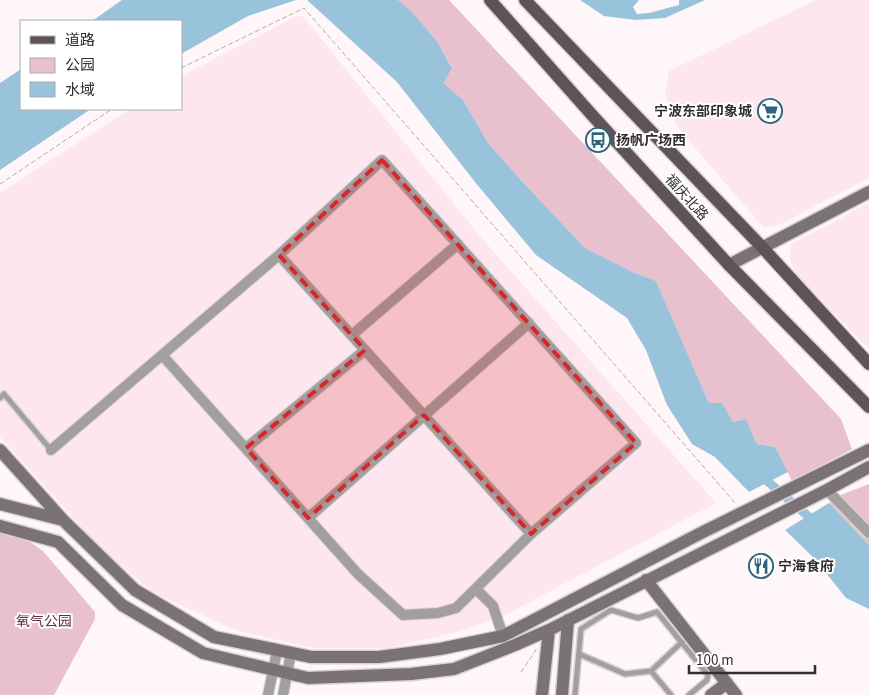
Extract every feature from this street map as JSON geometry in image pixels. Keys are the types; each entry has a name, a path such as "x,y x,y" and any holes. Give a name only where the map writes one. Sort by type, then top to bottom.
{"main road":[{"name":"福庆北路","path":"490,0 729,265 869,407"},
{"name":"福庆北路","path":"525,0 762,248 869,364"},
{"path":"729,265 869,192"},
{"path":"0,450 63,520 135,590 214,637 311,657 379,657 440,649 503,636 869,450"},
{"path":"0,526 58,542 122,605 203,653 308,678 411,674 454,669 549,630 814,497 869,467"},
{"path":"0,504 63,520"},
{"path":"646,580 736,695"},
{"path":"562,695 568,620"},
{"path":"542,695 549,630"},
{"path":"711,695 726,683"}],"street":[{"path":"51,450 162,355 279,255 382,160 636,442 530,534 456,608 438,613 403,615 358,574 162,355"},
{"path":"352,335 458,244"},
{"path":"279,255 530,534"},
{"path":"308,518 529,323"},
{"path":"246,448 365,350"},
{"path":"827,490 864,522 869,533"},
{"path":"476,589 493,606 503,636"},
{"path":"268,695 277,651"},
{"path":"283,695 291,653"}],"lane":[{"path":"0,398 4,394 51,450"},
{"path":"575,695 581,629 610,610 638,618 657,612 708,675 707,680 689,695"},
{"path":"579,654 625,674 651,671 682,642"},
{"path":"651,671 671,695"}],"path":[{"path":"182,68 304,8 744,512"},
{"path":"0,184 111,110"}],"highlighted area":[{"path":"382,160 636,443 531,534 424,415 308,518 246,448 365,350 279,255"}],"shaded area":[{"name":"宁波东部印象城","path":"816,0 869,0 869,178 781,224 764,228 678,128 665,94 669,71"},
{"path":"303,16 478,234 716,503 505,615 461,631 389,648 312,648 238,631 154,593 101,548 0,437 0,193 128,110 182,110 182,75 295,17"},
{"path":"869,203 869,349 796,274 790,260 791,244"}],"green space":[{"path":"398,0 449,0 841,419 852,449 792,481 775,447 757,444 746,419 733,422 722,404 709,403 656,281 635,273 585,248 519,178 488,143 463,100 442,83 452,67 438,43"},
{"path":"869,484 869,545 829,503 838,496"},
{"name":"氧气公园","path":"0,521 43,551 95,612 95,619 54,695 0,695"}],"water":[{"path":"122,0 296,0 248,16 182,53 182,20 93,20"},
{"path":"307,0 398,0 412,12 438,43 452,68 443,83 463,100 488,143 585,248 635,273 656,281 709,403 722,403 733,422 746,419 757,444 775,447 788,472 749,492 715,457 692,444 667,405 646,350 627,318 536,255 475,182 397,82"},
{"path":"580,0 639,0 633,7 637,14 649,13 679,5 679,0 705,0 665,18 636,20 604,16"},
{"path":"20,70 20,110 90,110 0,170 0,83"},
{"path":"829,503 869,545 869,609 846,598 814,558 785,530"}],"waterway":[{"path":"759,474 816,523"}],"place":[{"name":"宁波东部印象城","path":"770,111"},
{"name":"扬帆广场西","path":"598,140"},
{"name":"宁海食府","path":"761,566"}]}
